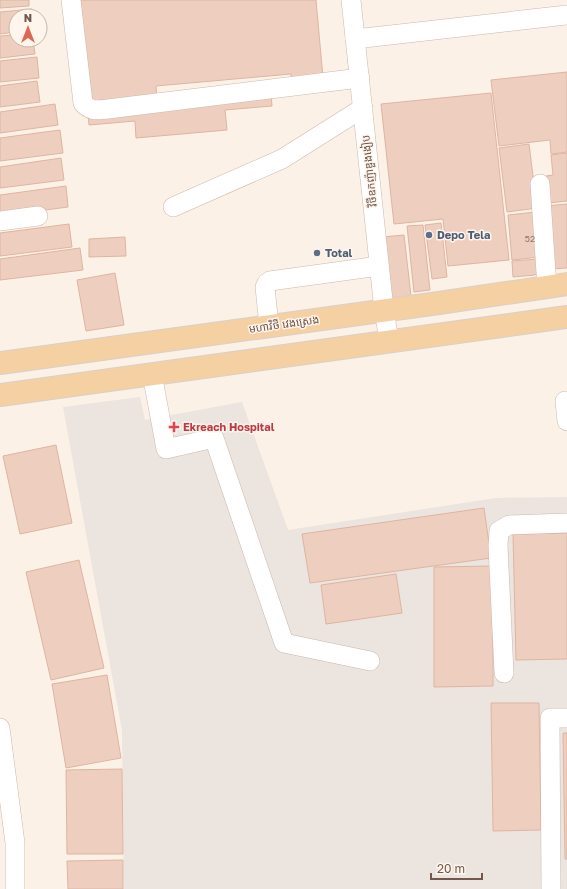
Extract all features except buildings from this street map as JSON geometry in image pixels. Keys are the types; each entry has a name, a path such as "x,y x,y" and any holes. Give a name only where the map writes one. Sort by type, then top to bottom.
{"main road":[{"name":"មហាវិថី វេងស្រេង","path":"0,363 557,286"},
{"path":"0,395 567,317"}],"street":[{"path":"71,0 83,103 88,108 93,110 360,78"},
{"name":"វិថីឧកញ៉ាឌួងងៀប","path":"351,0 379,266 389,341"},
{"path":"355,39 567,15"},
{"path":"173,208 282,159 363,108"},
{"path":"540,184 557,286"},
{"path":"0,220 38,216"},
{"path":"269,326 265,287 270,281 379,266"},
{"path":"152,374 166,449 214,438 284,643 370,661"},
{"path":"565,401 567,421"},
{"path":"504,673 498,546 499,531 509,525 567,523"},
{"path":"551,889 559,870 550,718 567,718"},
{"path":"0,728 15,842 8,864 16,889"}],"shaded area":[{"path":"140,397 145,420 242,402 288,530 496,498 567,497 567,889 124,889 122,730 63,407"}],"place":[{"name":"Depo Tela","path":"429,235"},
{"name":"Total","path":"317,253"},
{"name":"Ekreach Hospital","path":"174,427"}]}
